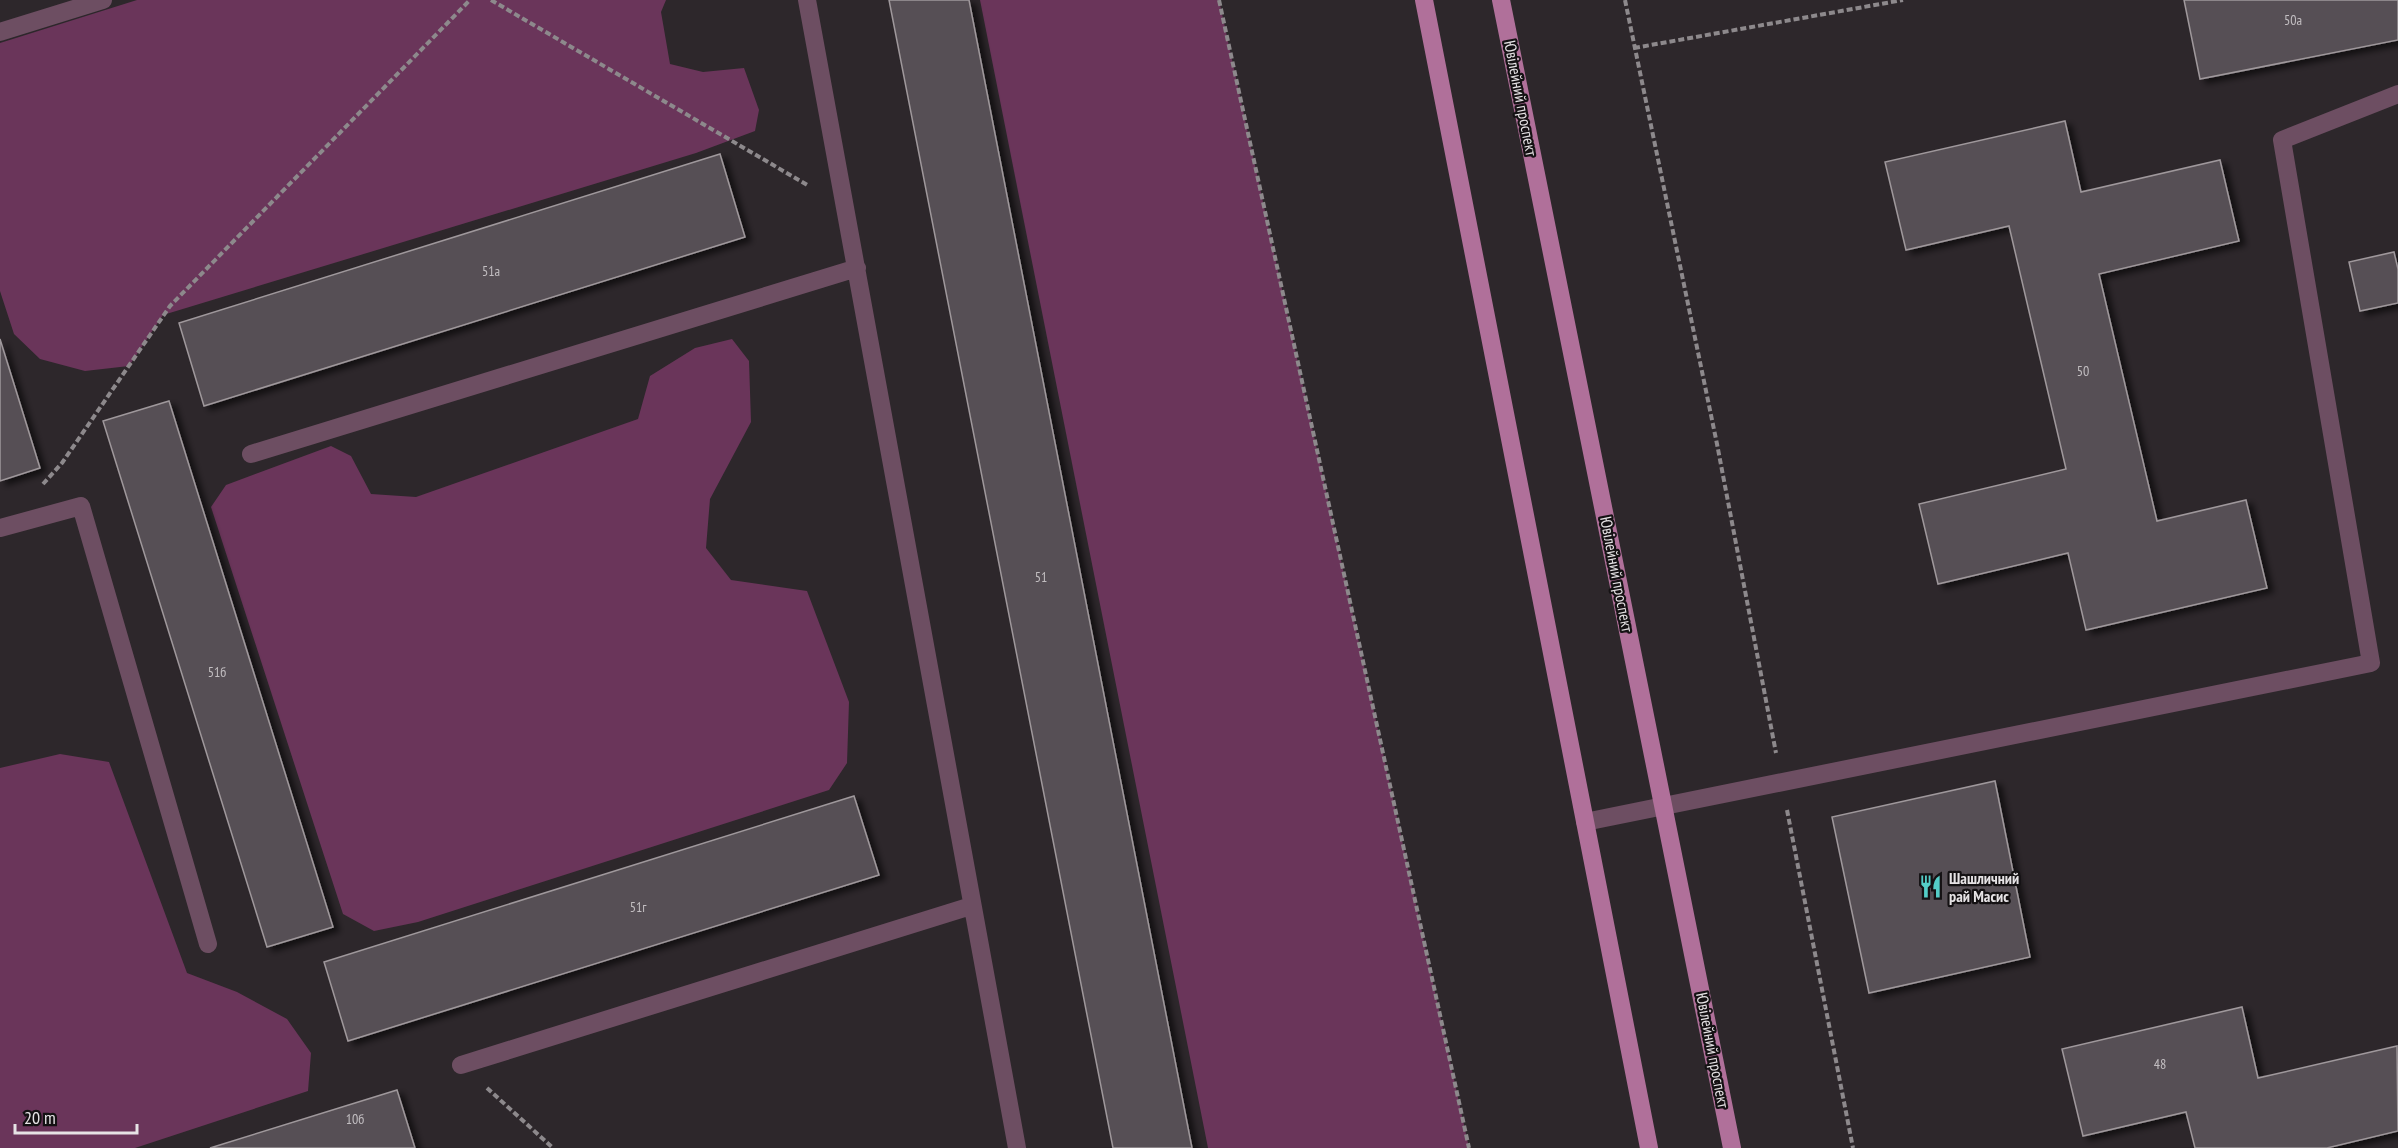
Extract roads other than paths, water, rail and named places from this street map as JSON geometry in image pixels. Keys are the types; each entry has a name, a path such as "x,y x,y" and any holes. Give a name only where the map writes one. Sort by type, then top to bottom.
{"main road":[{"path":"1424,0 1649,1148"},
{"name":"Ювілейний проспект","path":"1501,0 1732,1148"}],"lane":[{"path":"0,32 104,0"},
{"path":"807,0 1017,1148"},
{"path":"1585,822 2372,663 2282,140 2398,94"},
{"path":"251,454 857,268"},
{"path":"0,528 81,506 208,944"},
{"path":"461,1065 971,906"}],"place":[{"name":"Шашличний рай Масис","path":"1931,887"}]}
